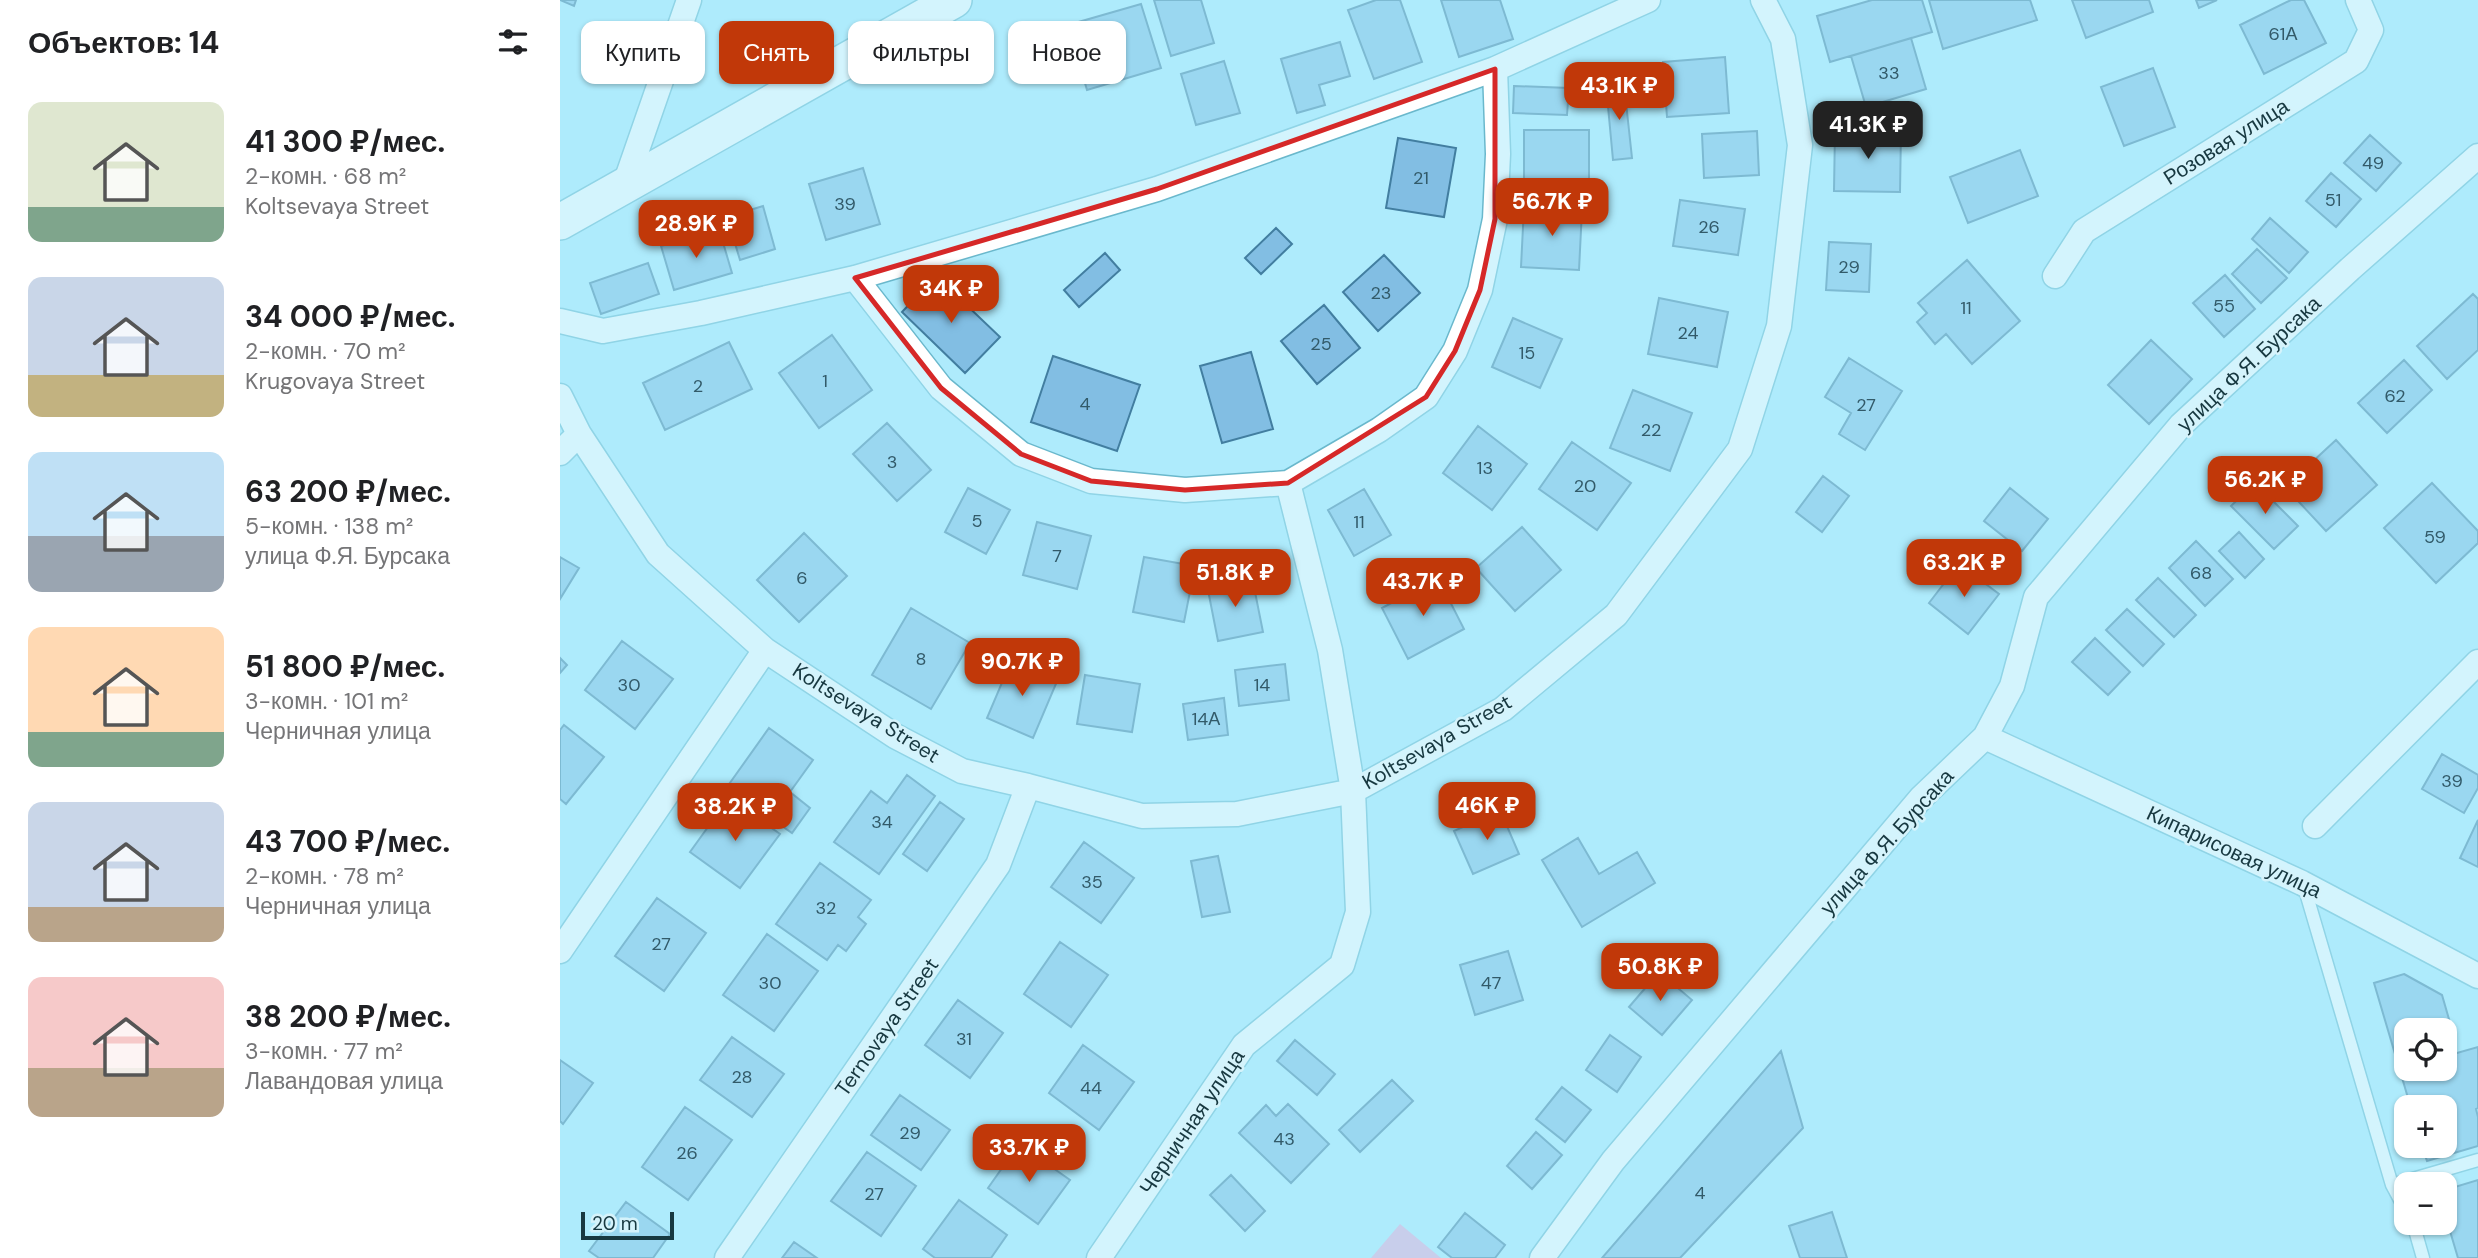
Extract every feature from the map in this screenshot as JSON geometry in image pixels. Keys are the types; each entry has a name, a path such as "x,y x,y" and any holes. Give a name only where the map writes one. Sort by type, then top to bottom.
{"main road":[{"path":"560,222 954,0"}],"street":[{"path":"625,184 689,0"},
{"path":"560,321 603,331 701,313 855,278 1157,189 1496,69 1648,0"},
{"name":"Koltsevaya Street","path":"560,396 579,435 658,554 765,650 895,736 962,771 1142,816 1237,814 1353,791 1503,709 1616,615 1740,449 1779,326 1800,145 1783,39 1763,0"},
{"name":"Розовая улица","path":"2055,276 2084,231 2356,61 2371,30 2358,0"},
{"path":"855,278 940,388 1021,454 1091,481 1185,490 1288,484 1380,430 1426,397 1455,351 1480,290 1495,219 1498,154 1496,69"},
{"name":"улица Ф.Я. Бурсака","path":"1542,1258 1613,1161 1903,819 1921,798 1985,737 2012,686 2036,597 2181,425 2478,156"},
{"path":"560,453 579,435"},
{"name":"Черничная улица","path":"1099,1258 1244,1045 1342,965 1358,912 1353,791 1329,650 1288,484"},
{"path":"560,951 765,650"},
{"path":"2315,826 2478,662"},
{"name":"Кипарисовая улица","path":"1985,737 2302,883 2478,976"},
{"name":"Ternovaya Street","path":"727,1258 998,865 1028,786"}],"lane":[{"path":"2302,883 2394,1189"},
{"path":"2392,1185 2478,1160"},
{"path":"2416,1235 2423,1258"}],"highlighted area":[{"path":"1495,69 1495,219 1480,290 1455,351 1426,397 1288,483 1185,490 1091,481 1021,454 941,388 855,278 1157,189"}],"shaded area":[{"path":"1400,1224 1441,1258 1371,1258"}],"building":[{"path":"560,0 576,0 574,6"},
{"path":"1154,0 1201,0 1214,43 1171,56"},
{"path":"1376,0 1400,0 1422,62 1374,79 1348,10"},
{"path":"1441,0 1500,0 1513,39 1459,57"},
{"path":"1872,0 1922,0 1932,32 1830,62 1817,16"},
{"path":"1929,0 2030,0 2037,20 1943,49"},
{"path":"2072,0 2149,0 2153,12 2086,38"},
{"path":"2196,0 2217,0 2199,8"},
{"path":"2291,0 2304,0 2326,43 2264,74 2240,25"},
{"path":"1141,4 1161,68 1126,78 1126,21 1082,21"},
{"path":"1911,38 1926,89 1866,107 1851,56"},
{"path":"1340,42 1350,76 1319,85 1325,105 1297,113 1281,59"},
{"path":"1725,57 1729,113 1667,117 1663,62"},
{"path":"1224,61 1240,113 1196,125 1181,74"},
{"path":"2153,68 2175,127 2124,146 2101,87"},
{"path":"1085,84 1107,84 1087,90"},
{"path":"1624,84 1632,158 1613,160 1606,85"},
{"path":"1514,86 1569,88 1567,115 1513,113"},
{"path":"1524,130 1589,130 1589,181 1524,180"},
{"path":"1835,130 1901,131 1900,192 1834,191"},
{"path":"1757,131 1759,175 1704,178 1702,134"},
{"path":"2370,135 2401,163 2376,191 2344,163"},
{"path":"1398,138 1456,148 1444,217 1386,208"},
{"path":"2020,150 2038,196 1968,223 1950,177"},
{"path":"863,168 880,224 826,240 809,184"},
{"path":"2331,173 2361,199 2336,227 2306,201"},
{"path":"1680,200 1745,209 1738,255 1673,246"},
{"path":"763,206 775,249 740,260 727,217"},
{"path":"1524,207 1582,210 1579,270 1521,267"},
{"path":"2270,218 2308,252 2289,273 2252,239"},
{"path":"1276,228 1292,244 1261,274 1245,258"},
{"path":"719,229 732,273 674,290 661,246"},
{"path":"1829,242 1871,244 1869,292 1826,290"},
{"path":"2257,249 2287,278 2261,303 2232,274"},
{"path":"1105,253 1120,270 1079,307 1064,290"},
{"path":"1384,255 1420,293 1378,331 1343,292"},
{"path":"1967,260 2020,321 1972,364 1946,334 1935,344 1917,322 1927,313 1918,303"},
{"path":"648,263 659,294 601,314 590,283"},
{"path":"2225,275 2255,309 2224,337 2193,303"},
{"path":"936,276 1000,337 965,373 902,312"},
{"path":"2473,294 2478,299 2478,350 2447,379 2417,346"},
{"path":"1659,298 1728,312 1717,367 1648,354"},
{"path":"1324,305 1360,348 1317,384 1281,341"},
{"path":"1513,318 1562,339 1540,388 1492,367"},
{"path":"832,335 872,390 819,428 779,373"},
{"path":"2151,340 2192,379 2149,424 2108,385"},
{"path":"729,342 752,389 665,430 643,383"},
{"path":"1251,352 1273,429 1222,443 1200,366"},
{"path":"1053,356 1140,385 1117,451 1031,422"},
{"path":"1849,358 1902,391 1865,450 1839,434 1851,413 1825,397"},
{"path":"2404,360 2432,390 2387,433 2358,403"},
{"path":"1633,390 1692,413 1670,471 1610,448"},
{"path":"887,423 931,470 897,501 853,454"},
{"path":"1478,426 1527,464 1492,510 1443,473"},
{"path":"2336,440 2377,485 2326,531 2285,487"},
{"path":"1572,442 1631,483 1597,530 1539,489"},
{"path":"1823,476 1849,496 1822,532 1796,512"},
{"path":"2255,483 2298,526 2274,549 2231,506"},
{"path":"2432,483 2478,531 2478,543 2436,583 2384,528"},
{"path":"968,488 1010,510 986,554 945,532"},
{"path":"2010,488 2048,519 2022,551 1984,521"},
{"path":"1364,489 1391,535 1354,556 1328,510"},
{"path":"1037,522 1091,536 1077,589 1023,575"},
{"path":"1522,527 1561,570 1515,611 1476,568"},
{"path":"2239,532 2264,559 2245,578 2219,551"},
{"path":"804,533 847,576 799,622 757,580"},
{"path":"2196,541 2233,579 2205,606 2169,568"},
{"path":"560,557 579,568 560,599"},
{"path":"1144,557 1195,566 1184,622 1133,612"},
{"path":"1959,564 1999,594 1968,634 1929,603"},
{"path":"1252,577 1263,632 1218,641 1207,585"},
{"path":"1438,578 1464,629 1408,659 1382,608"},
{"path":"2158,578 2196,615 2174,637 2136,600"},
{"path":"911,608 970,643 931,709 872,675"},
{"path":"2127,609 2164,644 2143,666 2106,630"},
{"path":"2095,638 2130,672 2108,695 2072,662"},
{"path":"622,641 673,679 635,729 585,690"},
{"path":"560,658 567,665 560,673"},
{"path":"1012,659 1058,679 1033,738 987,718"},
{"path":"1285,664 1289,700 1239,706 1235,670"},
{"path":"1085,675 1140,684 1132,732 1077,724"},
{"path":"1224,698 1228,735 1188,740 1183,704"},
{"path":"564,725 604,757 566,804 560,799 560,730"},
{"path":"769,728 813,760 790,792 810,808 792,833 727,787"},
{"path":"2442,754 2478,775 2478,788 2464,813 2422,789"},
{"path":"907,775 935,796 879,874 834,842 871,791 887,803"},
{"path":"729,798 780,834 740,888 690,852"},
{"path":"940,802 964,819 927,871 903,854"},
{"path":"1500,810 1519,854 1473,874 1454,831"},
{"path":"2478,820 2478,867 2460,858"},
{"path":"1578,838 1599,874 1637,852 1655,883 1582,927 1542,860"},
{"path":"1084,842 1134,878 1101,923 1051,887"},
{"path":"1218,856 1230,912 1202,917 1191,861"},
{"path":"820,863 871,900 858,917 866,924 846,951 838,945 827,960 776,924"},
{"path":"657,898 706,933 664,991 615,956"},
{"path":"767,934 818,971 774,1031 723,995"},
{"path":"1060,942 1108,975 1071,1027 1024,994"},
{"path":"1508,951 1523,1000 1475,1015 1460,965"},
{"path":"1659,972 1692,1000 1662,1035 1629,1007"},
{"path":"2404,974 2442,995 2449,1018 2394,1018 2394,1051 2374,983"},
{"path":"958,1000 1003,1033 970,1078 925,1045"},
{"path":"1610,1035 1641,1057 1617,1092 1586,1070"},
{"path":"732,1037 784,1074 752,1117 700,1080"},
{"path":"1295,1040 1335,1074 1317,1095 1277,1061"},
{"path":"1083,1045 1134,1082 1099,1130 1049,1093"},
{"path":"2478,1047 2478,1146 2457,1152 2457,1095 2407,1095 2403,1081 2457,1081 2457,1053"},
{"path":"1781,1051 1803,1128 1680,1258 1602,1258"},
{"path":"560,1060 593,1083 563,1124 560,1121"},
{"path":"1392,1080 1413,1101 1360,1152 1339,1130"},
{"path":"1562,1087 1591,1110 1565,1142 1536,1119"},
{"path":"900,1095 950,1130 921,1170 871,1135"},
{"path":"1288,1104 1329,1144 1291,1183 1239,1133 1266,1105 1276,1116"},
{"path":"685,1107 732,1140 688,1200 642,1167"},
{"path":"1536,1132 1562,1155 1532,1189 1507,1166"},
{"path":"1019,1144 1070,1180 1038,1224 988,1188"},
{"path":"867,1152 916,1186 881,1236 831,1201"},
{"path":"1231,1175 1265,1211 1245,1231 1210,1195"},
{"path":"2478,1180 2478,1258 2458,1258 2451,1235 2457,1235 2457,1186"},
{"path":"959,1200 1007,1235 991,1258 935,1258 923,1249"},
{"path":"626,1202 670,1234 653,1258 599,1258 589,1251"},
{"path":"1832,1212 1847,1258 1800,1258 1789,1226"},
{"path":"1465,1213 1505,1245 1495,1258 1452,1258 1438,1247"},
{"path":"794,1242 817,1258 782,1258"}]}
